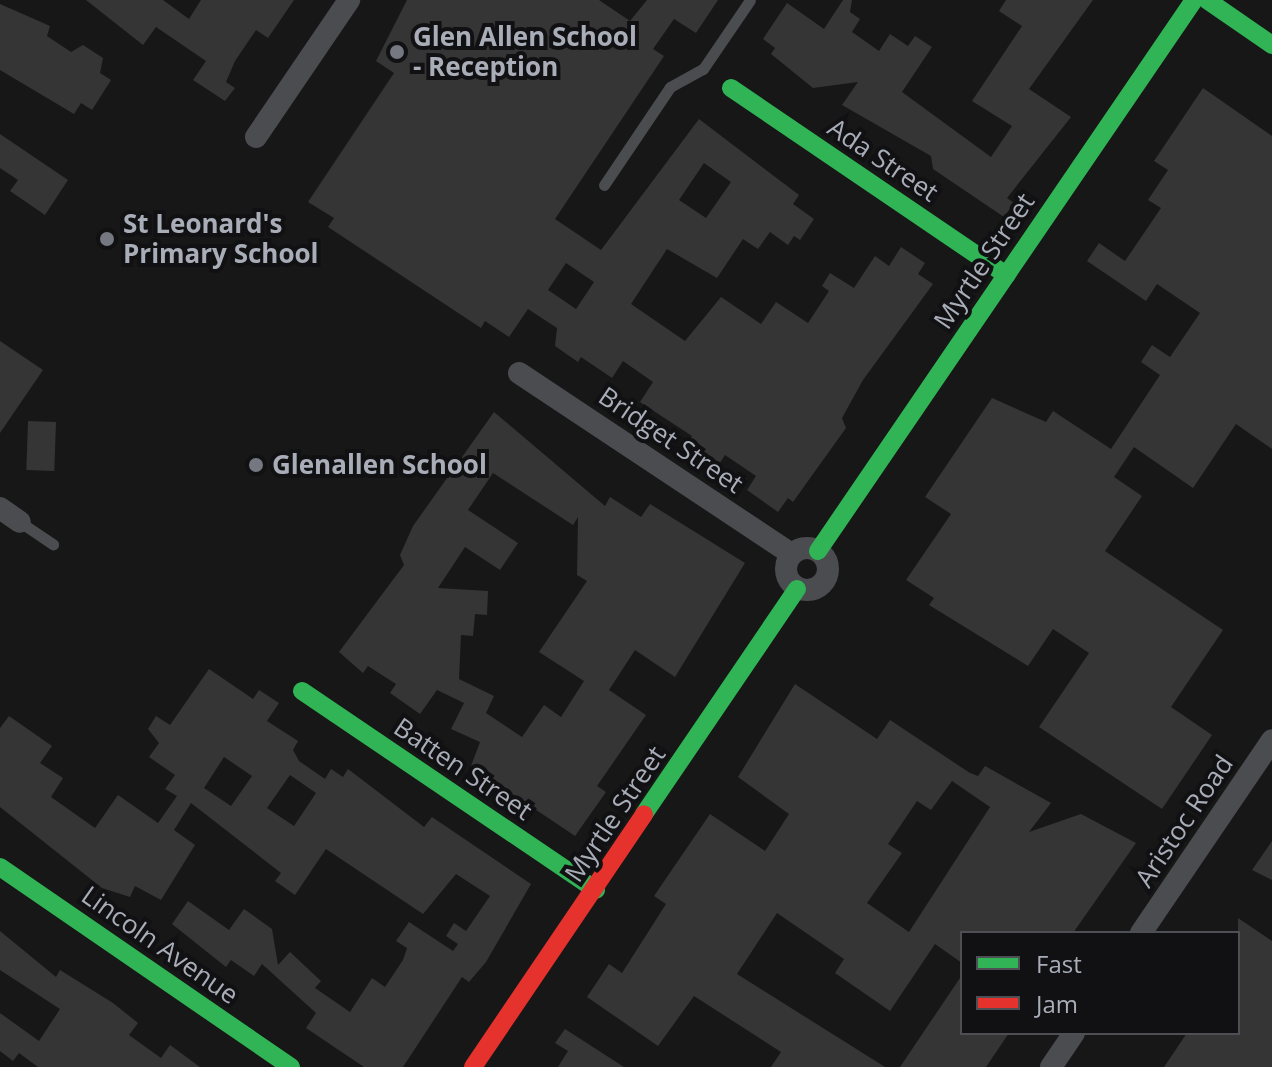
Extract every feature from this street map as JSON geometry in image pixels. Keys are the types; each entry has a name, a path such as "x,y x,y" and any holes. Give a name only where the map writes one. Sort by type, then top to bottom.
{"street":[{"path":"256,137 349,0"},
{"name":"Myrtle Street","path":"818,551 1194,0"},
{"path":"1207,0 1272,45"},
{"name":"Ada Street","path":"731,88 1006,275"},
{"name":"Bridget Street","path":"519,373 791,554"},
{"path":"0,508 20,522"},
{"path":"818,551 827,562 826,580 815,589 797,589 785,570 791,554 818,551"},
{"name":"Myrtle Street","path":"473,1067 596,890 797,589"},
{"name":"Batten Street","path":"302,691 596,890"},
{"name":"Aristoc Road","path":"1142,931 1272,740"},
{"name":"Lincoln Avenue","path":"0,867 291,1067"},
{"path":"1051,1067 1073,1035"}],"lane":[{"path":"604,185 670,87 703,69 750,0"},
{"path":"20,522 53,544"}],"building":[{"path":"86,0 163,0 189,19 201,0 294,0 268,38 256,30 235,61 226,82 235,88 225,101 193,80 206,61 156,27 143,45"},
{"path":"407,0 599,0 630,21 647,0 718,0 696,33 674,19 653,49 664,56 555,219 601,250 699,119 799,195 793,204 814,219 800,240 794,236 788,245 770,232 758,249 743,239 717,278 667,249 631,304 685,341 721,297 761,324 776,302 808,323 829,291 822,286 830,273 854,288 875,256 889,266 901,247 925,263 918,274 933,284 863,380 842,418 846,428 793,502 788,498 778,512 747,490 756,476 725,455 716,469 684,448 692,436 640,402 653,382 623,361 612,378 581,357 578,362 555,346 557,328 528,309 509,337 485,321 481,328 328,227 334,218 308,202 394,73 376,61","holes":["704,163 731,182 706,218 679,200","566,263 594,282 576,309 548,290"]},
{"path":"843,0 852,0 850,12 860,19 852,32 879,51 890,34 908,46 915,36 932,47 902,92 991,157 1012,126 972,101 1022,26 999,11 1006,0 1093,0 1029,89 1071,117 1007,198 1014,203 1004,217 933,169 931,156 842,105 858,82 813,88 771,54 775,48 763,39 787,3 824,29"},
{"path":"0,4 50,26 47,36 71,52 83,45 103,58 100,73 111,80 92,110 81,103 74,114 0,70"},
{"path":"1203,88 1272,136 1272,449 1236,424 1193,488 1134,447 1114,477 1142,496 1105,551 1223,630 1171,707 1212,735 1162,809 1039,727 1089,653 1053,629 1028,666 929,605 934,598 906,580 951,514 925,497 992,398 1046,422 1053,411 1111,449 1160,375 1141,362 1152,345 1170,357 1200,313 1157,284 1146,301 1087,261 1099,243 1125,261 1161,208 1148,200 1168,170 1154,161"},
{"path":"0,134 68,180 45,215 10,191 18,180 0,168"},
{"path":"0,341 43,370 0,433"},
{"path":"494,412 605,506 610,497 641,517 650,504 745,563 675,677 635,650 609,690 646,715 597,786 606,792 575,836 471,766 480,742 451,729 464,703 437,690 420,714 390,693 396,684 368,666 363,673 339,652 404,565 400,555 413,526","holes":["493,473 573,525 578,517 577,575 587,581 539,652 584,681 561,717 544,705 522,737 486,713 494,696 459,679 461,635 473,636 475,614 487,615 488,591 438,588 465,547 500,570 518,543 468,510"]},
{"path":"28,421 56,422 54,471 26,470"},
{"path":"209,669 253,699 259,690 279,703 267,721 298,741 293,750 299,761 325,779 331,769 343,777 348,769 424,827 432,817 531,884 486,962 469,982 462,977 403,1067 364,1067 306,1028 316,1013 262,964 254,976 231,960 226,967 172,924 188,901 229,930 244,909 272,929 278,965 290,952 321,981 315,988 350,1012 372,978 385,987 403,960 407,948 396,941 409,922 453,951 458,944 446,936 454,923 466,931 490,896 456,874 423,914 326,849 295,895 275,881 281,873 191,803 174,830 195,845 161,900 135,886 130,897 102,888 0,807 0,728 9,716 52,746 40,763 63,778 51,797 95,828 118,795 158,823 177,796 165,789 175,775 149,757 159,743 148,729 156,716 170,725","holes":["224,757 252,776 231,806 204,788","290,775 316,793 294,826 267,808"]},
{"path":"795,684 877,739 890,720 970,773 978,776 985,766 1051,803 1029,832 1081,814 1136,843 1074,931 960,931 960,962 935,944 890,1011 835,973 844,959 777,913 737,974 885,1067 771,1067 781,1052 694,996 658,1046 587,997 609,964 622,973 666,904 654,896 710,814 765,851 789,814 738,777","holes":["952,781 990,807 909,932 867,903 902,853 888,844 917,801 931,810"]},
{"path":"1272,841 1272,880 1252,870"},
{"path":"1238,918 1272,941 1272,1067 1164,1067 1186,1035 1240,1035"},
{"path":"0,931 56,977 60,970 113,1003 138,1023 129,1035 161,1058 170,1045 200,1067 38,1067 19,1053 13,1061 0,1051 0,1013 39,1041 60,1009 0,970"},
{"path":"960,978 960,1035 1008,1035 986,1067 900,1067"},
{"path":"565,1029 624,1067 558,1067 568,1051 555,1043"}],"traffic: fast":[{"path":"818,551 1194,0"},
{"path":"1207,0 1272,45"},
{"path":"731,88 1006,275"},
{"path":"644,814 797,589"},
{"path":"302,691 596,890"},
{"path":"0,867 291,1067"}],"traffic: jam":[{"path":"473,1067 644,814"}],"place":[{"name":"Glen Allen School - Reception","path":"397,52"},
{"name":"St Leonard's Primary School","path":"107,239"},
{"name":"Glenallen School","path":"256,465"}]}
